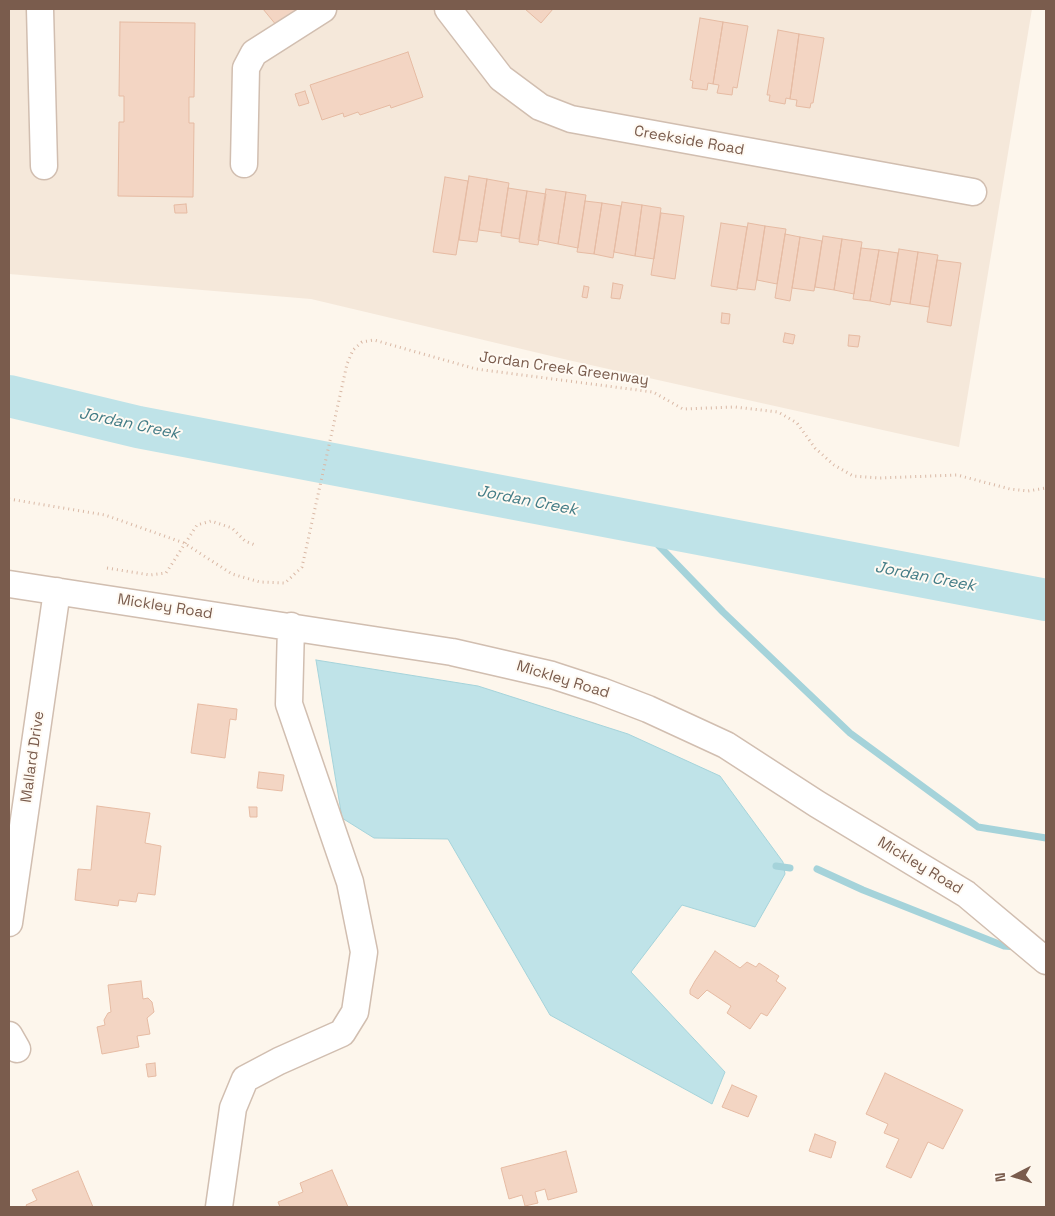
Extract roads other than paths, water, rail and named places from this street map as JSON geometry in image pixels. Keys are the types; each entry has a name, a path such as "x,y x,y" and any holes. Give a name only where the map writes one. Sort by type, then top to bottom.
{"street":[{"path":"40,9 44,166"},
{"path":"244,164 246,68 254,53 323,9"},
{"name":"Creekside Road","path":"448,9 501,78 540,107 571,119 973,192"},
{"name":"Mickley Road","path":"9,584 452,652 502,663 601,691 648,709 726,745 817,804 966,894 1046,961"},
{"name":"Mallard Drive","path":"9,923 57,591"},
{"path":"219,1207 233,1108 245,1079 279,1061 342,1033 355,1012 364,952 350,882 289,704 291,626"}],"water":[{"path":"316,660 478,686 628,734 720,776 783,862 785,874 755,927 682,905 631,972 725,1072 712,1104 550,1015 448,839 374,838 342,818"}],"waterway":[{"name":"Jordan Creek","path":"9,396 138,427 1046,600"},
{"path":"635,521 723,612 850,733 978,827 1046,838"},
{"path":"776,866 790,868"},
{"path":"817,869 863,890 1004,946 1016,947"}]}
